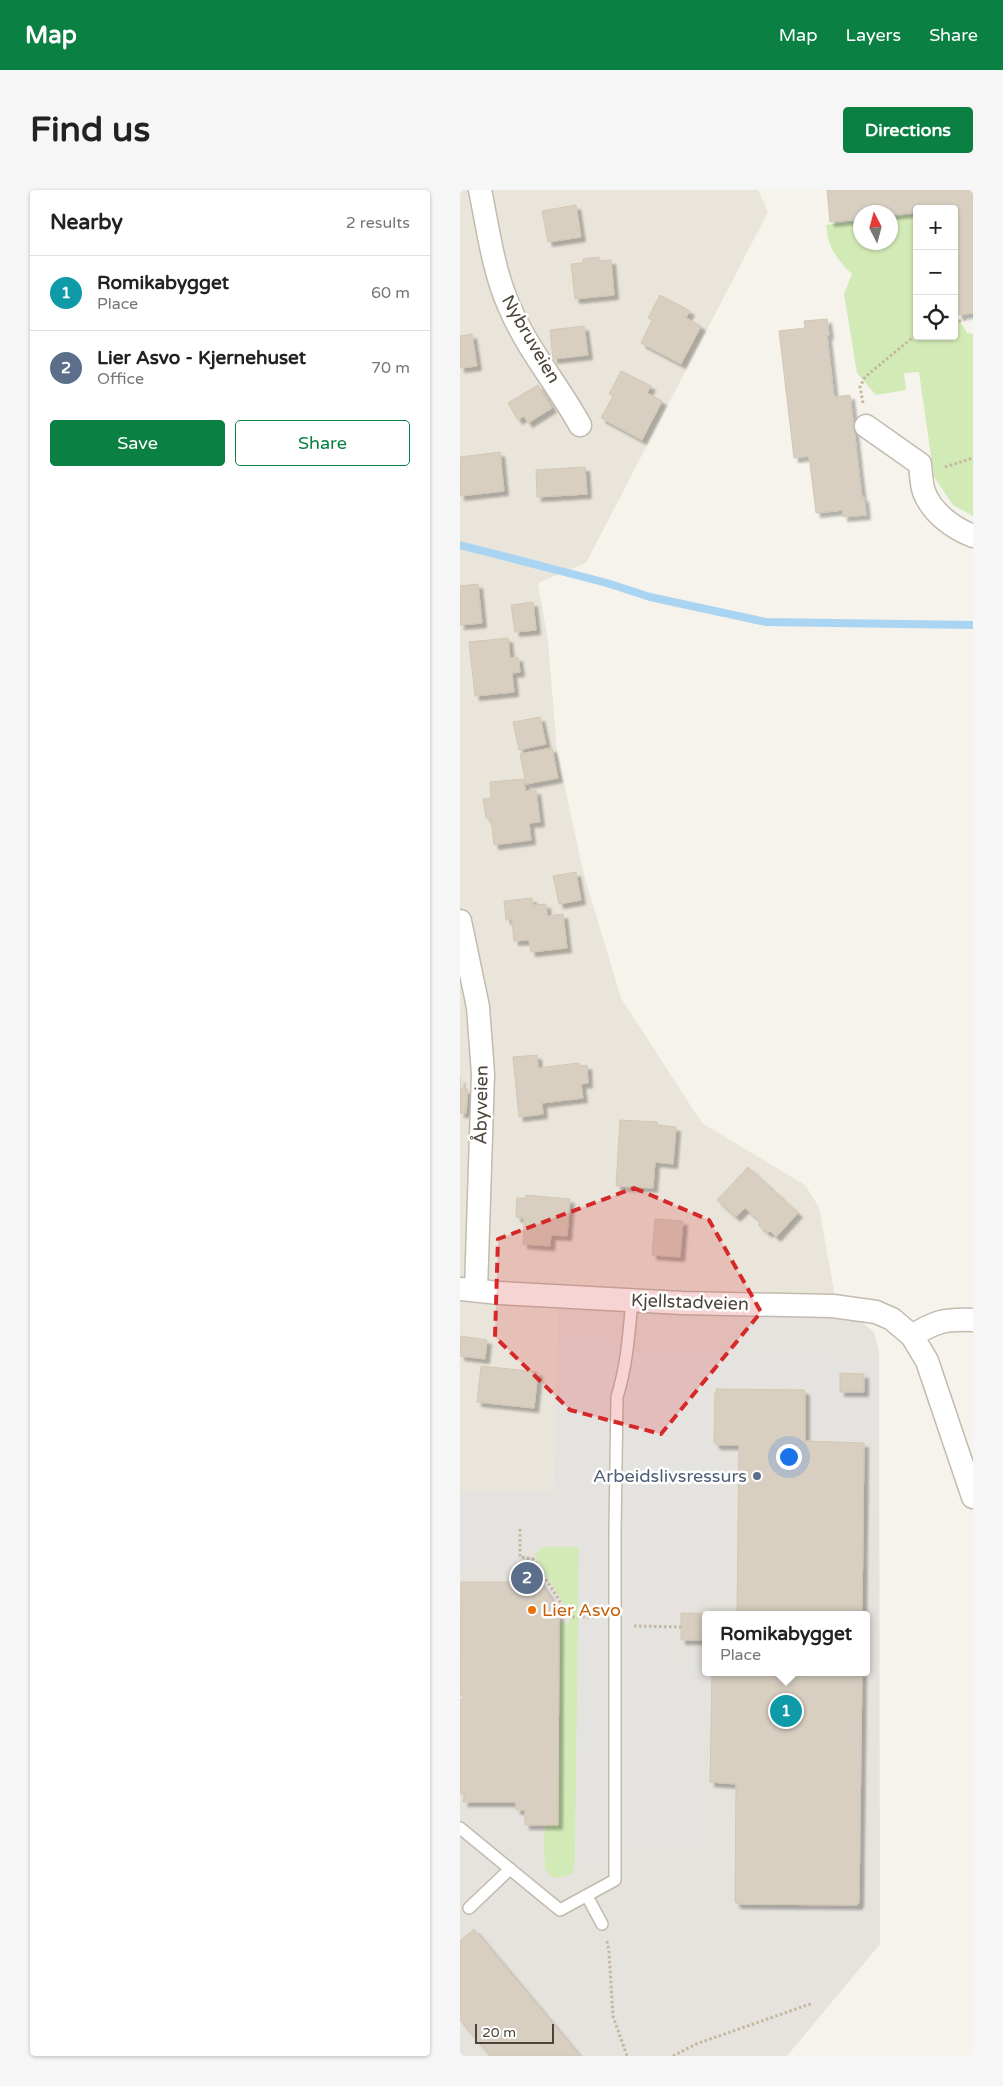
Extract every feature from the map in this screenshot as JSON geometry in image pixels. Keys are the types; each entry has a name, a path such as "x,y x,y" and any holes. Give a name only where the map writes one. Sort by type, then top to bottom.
{"street":[{"name":"Nybruveien","path":"480,190 502,289 509,308 528,343 565,398 580,425"},
{"path":"866,426 920,464 924,492 935,511 960,531 973,536"},
{"name":"Åbyveien","path":"460,921 478,1008 483,1074 468,1290"},
{"name":"Kjellstadveien","path":"468,1290 632,1300 853,1308 876,1312 892,1319 912,1336 927,1361 973,1497"},
{"path":"912,1336 932,1323 950,1320 973,1320"}],"lane":[{"path":"460,1828 560,1910 615,1880 617,1397 626,1359 632,1300"},
{"path":"469,1908 510,1869"},
{"path":"586,1896 602,1924"}],"path":[{"path":"958,322 968,318"},
{"path":"866,426 860,387 865,377 913,337"},
{"path":"520,1529 520,1557 533,1559 566,1611 566,1617 681,1627"},
{"path":"602,1924 609,1952 614,2016 628,2056"},
{"path":"673,2056 696,2044 813,2003"}],"highlighted area":[{"path":"634,1188 709,1220 761,1312 661,1434 570,1410 495,1337 498,1239"}],"shaded area":[{"path":"460,190 758,190 768,212 586,563 538,583 548,641 557,751 584,875 621,998 702,1123 805,1185 819,1207 836,1302 557,1307 553,1491 460,1490"},
{"path":"836,1302 874,1332 879,1352 880,1944 787,2056 460,2056 460,1490 553,1491 557,1307"},
{"path":"561,1337 602,1337 614,1351 876,1360 876,1398 870,1439 809,1439 810,1388 713,1387 712,1462 735,1463 733,1600 718,1599 666,1608 665,1662 702,1663 702,1676 706,1676 705,1842 619,1843 618,1862 575,1862 579,1547 516,1547 515,1565 460,1566 460,1498 559,1498"}],"green space":[{"path":"913,214 913,340 958,340 958,318 967,333 973,334 973,516 953,505 934,477 919,372 904,373 906,390 876,395 857,373 844,294 852,274 841,263 831,247 826,225 853,221 853,250 898,250 898,216"},
{"path":"543,1547 579,1547 575,1862 573,1873 563,1877 552,1878 545,1868 544,1836 546,1825 558,1825 559,1622 569,1623 568,1611 534,1555"}],"building":[{"path":"827,190 973,190 973,313 958,315 958,205 913,205 913,212 898,214 898,205 853,205 853,220 830,222"},
{"path":"576,205 581,237 548,242 542,211"},
{"path":"599,257 599,261 611,260 614,295 575,299 571,264 583,263 583,259"},
{"path":"660,295 690,311 686,318 701,326 681,364 641,343 652,320 648,318"},
{"path":"827,319 834,397 850,395 862,498 864,497 866,515 843,517 843,510 816,513 809,456 794,458 779,331 805,328 804,321"},
{"path":"584,326 588,355 553,359 550,330"},
{"path":"472,334 477,366 460,368 460,336"},
{"path":"621,371 651,386 647,393 662,401 642,440 601,418 613,396 609,394"},
{"path":"538,385 552,408 528,423 524,416 518,420 508,403"},
{"path":"500,452 504,491 460,496 460,457"},
{"path":"585,467 587,494 537,497 536,470"},
{"path":"478,584 482,623 460,625 460,586"},
{"path":"533,602 536,630 515,632 511,605"},
{"path":"508,638 510,658 518,657 520,672 512,673 514,692 475,696 469,642"},
{"path":"540,717 546,744 519,750 513,722"},
{"path":"552,748 558,778 526,784 520,754"},
{"path":"524,779 525,791 536,790 540,822 529,823 531,840 494,845 491,818 486,818 483,799 491,798 490,782"},
{"path":"576,872 581,900 559,904 553,876"},
{"path":"532,898 533,905 546,904 547,916 563,914 567,948 531,952 529,940 514,941 512,919 506,920 504,901"},
{"path":"537,1055 538,1068 579,1063 580,1066 587,1065 588,1083 581,1084 583,1098 542,1103 543,1114 519,1117 513,1057"},
{"path":"460,1089 468,1089 466,1113 460,1113"},
{"path":"620,1120 657,1122 657,1125 676,1127 673,1164 655,1162 653,1188 616,1186"},
{"path":"748,1167 798,1213 776,1237 770,1231 768,1233 758,1225 761,1222 745,1208 736,1217 717,1200"},
{"path":"526,1195 570,1199 567,1236 551,1235 550,1246 523,1244 524,1218 516,1217 517,1198 526,1198"},
{"path":"655,1219 683,1221 680,1257 652,1255"},
{"path":"460,1336 487,1340 485,1359 460,1356"},
{"path":"481,1366 538,1372 534,1408 477,1402"},
{"path":"840,1373 864,1374 864,1392 840,1392"},
{"path":"716,1389 804,1390 805,1441 864,1443 862,1611 737,1611 739,1445 716,1445 714,1443 715,1392 717,1392"},
{"path":"526,1562 559,1610 558,1825 525,1825 525,1810 516,1810 516,1802 463,1802 465,1794 460,1794 460,1699 464,1699 464,1696 460,1696 461,1582 517,1582 517,1568 526,1568"},
{"path":"681,1613 702,1613 702,1640 681,1640"},
{"path":"712,1676 862,1676 859,1903 857,1905 737,1904 735,1902 736,1784 710,1782"},
{"path":"474,1929 580,2056 490,2056 460,2020 460,1941"}],"waterway":[{"path":"460,545 607,583 650,597 766,622 973,625"}],"place":[{"name":"Arbeidslivsressurs","path":"757,1476"},
{"name":"Lier Asvo - Kjernehuset","path":"527,1578"},
{"name":"Lier Asvo","path":"532,1610"},
{"name":"Romikabygget","path":"786,1711"}]}
